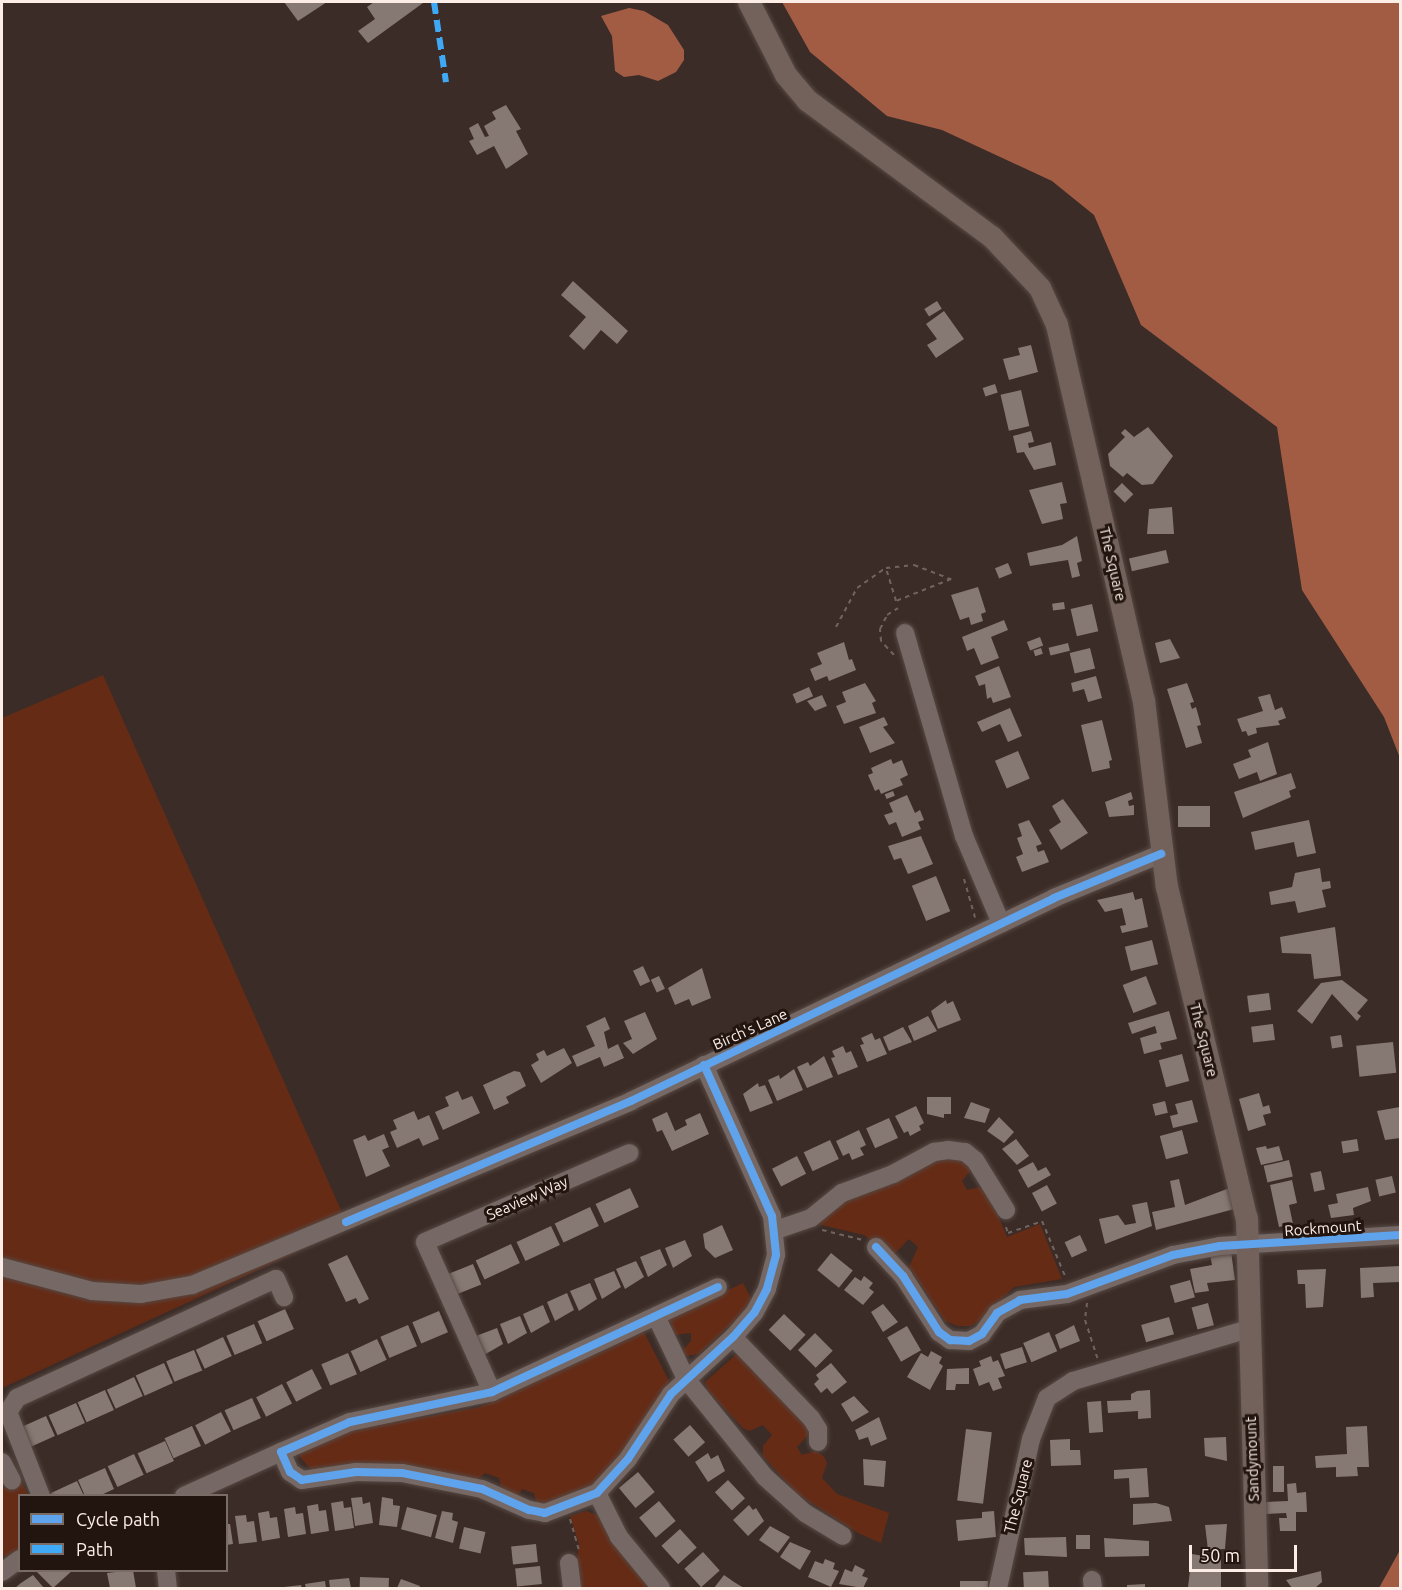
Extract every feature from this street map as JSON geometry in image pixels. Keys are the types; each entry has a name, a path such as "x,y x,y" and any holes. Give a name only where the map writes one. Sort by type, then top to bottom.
{"main road":[{"name":"The Square","path":"749,2 786,75 808,101 954,207 1020,263 1040,288 1057,325 1144,701 1153,750 1161,854 1180,946 1234,1157 1248,1245 1250,1329"},
{"name":"Sandymount","path":"1250,1329 1257,1588"}],"street":[{"path":"905,633 964,836 1001,923"},
{"name":"Birch's Lane","path":"2,1267 92,1291 141,1294 192,1285 321,1228 346,1222 631,1101 1001,923 1161,854"},
{"path":"281,1452 290,1472 302,1480 356,1473 402,1473 482,1489 529,1510 545,1513 597,1493 628,1459 686,1379 733,1337 767,1289 776,1255 776,1230 704,1065"},
{"path":"776,1230 801,1222 842,1193 893,1174 934,1152 948,1150 965,1152 975,1160 1006,1210"},
{"name":"Seaview Way","path":"492,1392 425,1242 630,1153"},
{"name":"Rockmount","path":"876,1247 903,1276 939,1332 950,1340 969,1341 982,1334 997,1313 1020,1300 1080,1290 1173,1255 1220,1246 1401,1235"},
{"path":"40,1494 8,1412 17,1398 276,1279 285,1297"},
{"path":"188,1494 350,1422 492,1392 718,1287"},
{"path":"656,1316 686,1379 765,1477 805,1513 843,1536"},
{"name":"The Square","path":"998,1588 1040,1410 1047,1398 1073,1382 1102,1372 1250,1329"},
{"path":"733,1337 812,1418 818,1429 818,1442"},
{"path":"2,1461 12,1481"},
{"path":"597,1493 619,1538 661,1588"},
{"path":"2,1572 18,1560"},
{"path":"569,1563 572,1588"},
{"path":"166,1572 168,1588"}],"path":[{"path":"836,627 857,588 886,568 914,565 951,579 896,601 886,568"},
{"path":"1006,1210 1002,1218 1008,1233 1042,1221 1080,1290 1085,1320 1102,1372"},
{"path":"801,1222 807,1230 849,1235 876,1247"},
{"path":"568,1514 575,1530 579,1555 569,1563"}],"shaded area":[{"path":"782,2 1400,2 1400,758 1384,717 1302,590 1277,427 1141,325 1094,215 1052,181 942,130 887,116 810,52"},
{"path":"629,8 644,11 668,25 684,50 684,60 676,72 658,81 639,75 624,77 615,71 612,36 601,16"},
{"path":"103,675 349,1228 2,1388 2,718"},
{"path":"937,1156 969,1161 970,1171 962,1181 967,1190 987,1185 1003,1212 998,1215 1007,1237 1040,1224 1062,1279 1014,1287 980,1320 971,1326 958,1326 945,1321 909,1267 918,1247 909,1239 895,1253 884,1250 864,1235 813,1223 829,1207"},
{"path":"743,1283 751,1298 750,1306 699,1354 686,1356 681,1352 691,1341 691,1333 674,1335 669,1318"},
{"path":"644,1332 670,1383 632,1443 591,1486 549,1506 537,1504 534,1493 522,1489 517,1498 502,1491 499,1478 485,1473 478,1479 314,1473 298,1452 342,1432 480,1407"},
{"path":"740,1351 812,1431 797,1447 802,1455 815,1451 824,1456 827,1463 822,1478 837,1494 889,1513 881,1543 858,1533 796,1493 763,1456 763,1446 772,1435 763,1425 749,1431 743,1428 708,1391 705,1382"},
{"path":"21,1480 28,1494 18,1494 18,1553 8,1559 2,1553 2,1483 4,1488"},
{"path":"586,1511 597,1515 620,1552 652,1588 580,1588 576,1567 579,1544 570,1516"},
{"path":"1400,1550 1400,1588 1379,1588"}],"building":[{"path":"284,2 327,2 298,21"},
{"path":"374,2 423,3 368,43 358,31 375,19 367,7"},
{"path":"506,105 521,129 516,131 528,154 506,169 494,146 477,155 469,141 474,139 469,128 478,123 485,137 489,136 484,126 496,119 492,112"},
{"path":"573,281 628,331 617,344 601,330 584,350 569,336 586,317 561,295"},
{"path":"937,301 942,309 929,317 924,309"},
{"path":"944,311 964,339 936,358 927,345 937,339 926,324"},
{"path":"1031,345 1038,372 1009,380 1003,359 1020,355 1018,348"},
{"path":"995,384 998,393 985,397 983,388"},
{"path":"1021,390 1029,426 1009,431 1001,395"},
{"path":"1148,427 1173,456 1153,484 1142,485 1127,473 1123,477 1110,466 1108,454 1125,437 1121,433 1125,429 1134,437"},
{"path":"1031,431 1034,442 1028,443 1029,448 1051,442 1056,465 1034,470 1024,452 1017,453 1013,436"},
{"path":"1062,482 1067,503 1060,504 1063,519 1042,524 1029,490"},
{"path":"1122,483 1133,494 1125,503 1114,491"},
{"path":"1172,507 1174,534 1147,534 1149,509"},
{"path":"1077,536 1082,561 1077,563 1080,576 1072,578 1068,560 1030,566 1027,553 1062,545"},
{"path":"1166,550 1169,563 1132,571 1129,559"},
{"path":"1008,563 1012,573 999,578 995,568"},
{"path":"978,587 986,612 981,614 983,621 971,625 969,617 960,620 951,595"},
{"path":"1064,602 1065,609 1053,611 1052,604"},
{"path":"1092,604 1098,631 1077,636 1071,609"},
{"path":"1004,620 1008,630 991,637 999,658 981,665 974,648 967,651 962,637"},
{"path":"1040,637 1043,645 1030,650 1027,642"},
{"path":"1170,639 1180,658 1160,663 1155,643"},
{"path":"844,642 849,660 852,659 856,670 829,681 827,676 815,681 810,669 822,664 817,653"},
{"path":"1068,643 1070,651 1051,656 1049,648"},
{"path":"1041,648 1043,654 1035,656 1033,650"},
{"path":"1090,648 1095,668 1075,673 1070,653"},
{"path":"999,666 1011,697 993,703 991,697 987,699 985,684 979,686 975,676"},
{"path":"1096,676 1102,698 1088,702 1084,689 1073,692 1071,683"},
{"path":"865,683 876,701 872,703 876,713 844,724 836,706 846,702 842,692"},
{"path":"1187,683 1194,702 1190,703 1192,709 1196,707 1201,725 1197,726 1202,743 1186,748 1167,689"},
{"path":"809,687 813,696 797,703 793,694"},
{"path":"1270,694 1275,710 1282,707 1286,718 1278,721 1280,725 1256,728 1257,733 1248,736 1246,731 1242,732 1237,719 1263,711 1258,697"},
{"path":"822,695 827,706 815,711 807,701"},
{"path":"1010,708 1022,736 1008,742 1000,724 982,732 977,722"},
{"path":"884,717 888,725 883,727 895,743 870,753 859,727"},
{"path":"1102,720 1112,760 1109,761 1110,768 1092,772 1081,725"},
{"path":"1268,742 1277,774 1260,781 1257,772 1239,779 1233,764 1251,757 1248,750"},
{"path":"1018,751 1030,779 1007,788 995,761"},
{"path":"891,759 893,764 902,760 908,775 900,779 903,785 881,794 879,789 875,791 868,775 873,773 871,768"},
{"path":"1291,773 1296,788 1289,791 1291,797 1243,818 1234,792"},
{"path":"893,791 895,796 887,799 885,794"},
{"path":"1131,792 1133,799 1128,801 1129,806 1134,805 1134,815 1109,817 1105,802"},
{"path":"907,795 915,813 920,810 924,820 918,822 921,829 902,837 896,822 889,825 884,815 893,812 889,803"},
{"path":"1063,799 1088,833 1061,850 1049,830 1061,822 1052,806"},
{"path":"1178,806 1210,806 1210,827 1178,827"},
{"path":"1029,820 1042,844 1036,846 1038,852 1044,850 1049,862 1022,872 1016,857 1023,854 1017,838 1022,836 1018,824"},
{"path":"1309,820 1316,853 1297,857 1294,842 1255,850 1251,832"},
{"path":"921,836 933,864 908,874 901,858 894,860 888,846"},
{"path":"1320,868 1322,882 1330,881 1331,888 1322,890 1326,907 1298,913 1295,901 1271,905 1269,892 1292,887 1295,873"},
{"path":"936,876 950,911 926,921 912,886"},
{"path":"1133,892 1135,900 1142,898 1148,927 1122,933 1120,926 1126,925 1122,908 1105,912 1097,900"},
{"path":"1335,927 1341,976 1314,979 1311,954 1282,953 1280,937"},
{"path":"1152,940 1158,964 1131,971 1125,947"},
{"path":"643,966 650,981 640,986 633,971"},
{"path":"702,968 711,998 692,1006 689,999 675,1005 668,988"},
{"path":"659,976 665,989 657,992 651,980"},
{"path":"1146,976 1157,1004 1133,1013 1123,985"},
{"path":"1342,980 1368,1000 1357,1013 1361,1016 1357,1021 1332,994 1312,1024 1297,1011 1321,983"},
{"path":"1269,993 1271,1010 1249,1013 1247,996"},
{"path":"946,1000 947,1004 953,1001 961,1020 938,1029 931,1011"},
{"path":"1169,1011 1177,1039 1160,1043 1162,1049 1144,1054 1140,1038 1157,1033 1155,1026 1132,1034 1128,1023"},
{"path":"645,1012 657,1039 633,1054 623,1043 632,1039 624,1021"},
{"path":"928,1016 937,1031 914,1041 908,1026"},
{"path":"605,1017 610,1029 604,1032 608,1049 618,1044 624,1058 604,1067 600,1057 577,1067 572,1056 595,1046 586,1026"},
{"path":"1273,1024 1275,1040 1253,1043 1251,1027"},
{"path":"903,1027 912,1042 889,1051 883,1037"},
{"path":"872,1033 875,1040 880,1038 887,1054 867,1062 860,1045 864,1044 861,1038"},
{"path":"1341,1035 1343,1047 1332,1049 1330,1037"},
{"path":"1393,1042 1396,1073 1359,1077 1356,1046"},
{"path":"843,1046 846,1053 851,1051 858,1067 838,1075 831,1058 835,1057 832,1051"},
{"path":"564,1048 572,1063 541,1083 531,1065 539,1060 536,1054 544,1050 547,1056"},
{"path":"1182,1054 1189,1081 1166,1087 1159,1060"},
{"path":"824,1056 833,1077 807,1088 797,1067 808,1062 810,1066"},
{"path":"794,1069 803,1090 777,1101 768,1080 779,1075 780,1079"},
{"path":"514,1071 520,1072 526,1086 506,1097 509,1103 494,1110 483,1085"},
{"path":"758,1083 759,1087 765,1085 773,1103 750,1112 743,1094"},
{"path":"458,1091 462,1100 472,1096 480,1113 443,1130 435,1112 449,1106 445,1097"},
{"path":"1259,1093 1263,1107 1269,1105 1271,1113 1263,1115 1266,1125 1248,1131 1239,1099"},
{"path":"927,1097 951,1097 951,1114 944,1114 944,1118 927,1114"},
{"path":"1192,1100 1198,1122 1173,1128 1170,1116 1178,1114 1175,1104"},
{"path":"1165,1101 1168,1113 1155,1116 1152,1104"},
{"path":"971,1102 990,1109 985,1123 964,1118"},
{"path":"916,1106 924,1123 919,1126 921,1130 910,1136 908,1131 904,1133 895,1116"},
{"path":"1400,1107 1400,1138 1385,1140 1377,1111"},
{"path":"414,1111 418,1120 429,1115 439,1139 423,1146 419,1138 397,1148 390,1132 397,1129 393,1120"},
{"path":"667,1112 675,1131 687,1125 685,1120 700,1113 709,1134 672,1151 662,1130 657,1132 652,1119"},
{"path":"999,1117 1014,1132 1004,1143 987,1131"},
{"path":"889,1118 898,1138 875,1148 866,1128"},
{"path":"859,1130 866,1145 860,1148 864,1155 852,1160 849,1153 843,1156 836,1141"},
{"path":"1182,1130 1188,1153 1166,1159 1160,1136"},
{"path":"384,1134 389,1147 382,1150 390,1166 366,1177 353,1140 365,1135 368,1141"},
{"path":"1016,1139 1029,1156 1017,1165 1002,1149"},
{"path":"1357,1139 1359,1151 1343,1153 1341,1142"},
{"path":"830,1140 839,1159 813,1171 804,1152"},
{"path":"1266,1146 1267,1149 1279,1146 1283,1160 1261,1165 1256,1148"},
{"path":"797,1156 806,1174 781,1187 772,1169"},
{"path":"1289,1160 1293,1177 1267,1182 1264,1166"},
{"path":"1033,1162 1038,1171 1046,1167 1051,1175 1028,1188 1018,1170"},
{"path":"1321,1171 1325,1190 1314,1192 1310,1173"},
{"path":"1392,1176 1396,1193 1379,1196 1375,1180"},
{"path":"1179,1179 1185,1205 1232,1187 1238,1208 1156,1230 1152,1212 1175,1207 1170,1181"},
{"path":"1292,1180 1297,1203 1289,1205 1293,1224 1279,1227 1270,1185"},
{"path":"1047,1185 1057,1204 1042,1212 1032,1193"},
{"path":"1368,1187 1371,1201 1353,1208 1354,1215 1331,1218 1328,1205 1338,1203 1336,1194"},
{"path":"630,1188 639,1207 604,1223 596,1204"},
{"path":"1147,1202 1152,1226 1105,1244 1099,1219 1118,1215 1125,1225 1136,1223 1132,1205"},
{"path":"590,1207 599,1226 564,1243 555,1223"},
{"path":"722,1225 733,1250 715,1258 705,1248 703,1234"},
{"path":"551,1226 560,1245 525,1261 517,1242"},
{"path":"1080,1235 1087,1250 1072,1258 1065,1242"},
{"path":"685,1240 692,1256 673,1268 665,1248"},
{"path":"511,1244 520,1263 485,1280 476,1260"},
{"path":"660,1249 667,1265 648,1277 640,1257"},
{"path":"1231,1251 1235,1280 1207,1283 1209,1291 1195,1293 1190,1269 1212,1265 1210,1254"},
{"path":"831,1253 853,1271 839,1288 817,1270"},
{"path":"347,1255 369,1299 359,1304 356,1298 346,1302 328,1264"},
{"path":"636,1261 644,1277 625,1289 616,1269"},
{"path":"473,1264 481,1284 456,1295 448,1274"},
{"path":"1400,1266 1400,1282 1373,1283 1374,1297 1361,1298 1360,1268"},
{"path":"1326,1269 1323,1307 1306,1308 1305,1284 1298,1284 1297,1270"},
{"path":"614,1271 621,1287 602,1299 594,1279"},
{"path":"864,1276 873,1283 869,1288 874,1292 863,1305 844,1290 855,1277 861,1281"},
{"path":"1190,1280 1195,1297 1175,1303 1170,1286"},
{"path":"590,1283 597,1299 579,1311 570,1291"},
{"path":"567,1293 574,1310 555,1321 547,1302"},
{"path":"1208,1303 1214,1325 1198,1330 1192,1307"},
{"path":"883,1304 898,1322 883,1332 871,1312"},
{"path":"543,1305 550,1322 531,1333 523,1314"},
{"path":"285,1309 294,1329 267,1341 258,1321"},
{"path":"439,1311 448,1332 421,1344 412,1322"},
{"path":"784,1314 806,1335 790,1351 769,1330"},
{"path":"520,1316 527,1333 508,1344 500,1324"},
{"path":"1169,1317 1174,1334 1146,1342 1141,1325"},
{"path":"254,1324 262,1343 235,1355 226,1336"},
{"path":"408,1325 417,1346 389,1358 380,1337"},
{"path":"1074,1325 1080,1341 1060,1349 1055,1335"},
{"path":"907,1326 921,1350 901,1362 887,1338"},
{"path":"497,1328 503,1344 484,1355 476,1336"},
{"path":"1049,1332 1057,1351 1031,1362 1023,1343"},
{"path":"815,1333 833,1351 816,1368 798,1350"},
{"path":"223,1337 232,1356 205,1369 196,1350"},
{"path":"377,1339 387,1360 360,1372 351,1351"},
{"path":"1022,1347 1027,1362 1005,1369 1000,1354"},
{"path":"194,1350 202,1370 174,1382 166,1361"},
{"path":"931,1351 942,1357 939,1363 943,1366 930,1390 907,1377 921,1353 928,1357"},
{"path":"348,1353 357,1374 330,1386 321,1364"},
{"path":"991,1356 993,1362 998,1360 1005,1376 998,1378 1002,1388 993,1391 989,1382 979,1386 973,1369 981,1366 979,1361"},
{"path":"164,1363 173,1383 145,1396 136,1376"},
{"path":"831,1363 847,1382 832,1394 827,1388 821,1393 814,1384 819,1379 816,1375"},
{"path":"969,1368 969,1384 956,1384 955,1390 946,1390 947,1369"},
{"path":"312,1369 322,1389 296,1402 286,1382"},
{"path":"134,1377 143,1396 116,1409 107,1390"},
{"path":"282,1384 292,1404 266,1417 256,1397"},
{"path":"105,1390 114,1410 87,1422 78,1402"},
{"path":"1150,1390 1151,1418 1138,1419 1138,1411 1108,1413 1107,1401 1131,1400 1131,1394"},
{"path":"854,1396 869,1412 852,1422 841,1404"},
{"path":"252,1398 261,1418 234,1430 225,1410"},
{"path":"1101,1401 1103,1432 1089,1433 1087,1402"},
{"path":"76,1403 85,1423 58,1435 49,1415"},
{"path":"221,1412 231,1432 205,1445 195,1425"},
{"path":"46,1416 55,1436 28,1448 19,1428"},
{"path":"879,1417 887,1439 871,1446 868,1437 859,1440 855,1430"},
{"path":"690,1425 705,1442 688,1457 673,1439"},
{"path":"192,1426 201,1446 174,1458 165,1438"},
{"path":"1367,1426 1369,1467 1357,1467 1358,1476 1336,1477 1336,1467 1316,1468 1315,1456 1347,1454 1346,1427"},
{"path":"966,1429 992,1432 983,1504 957,1500"},
{"path":"1226,1437 1227,1461 1205,1456 1204,1438"},
{"path":"1070,1439 1070,1450 1080,1450 1081,1465 1051,1466 1050,1440"},
{"path":"165,1441 174,1461 147,1473 138,1453"},
{"path":"708,1453 711,1459 718,1455 725,1471 708,1482 695,1462"},
{"path":"134,1454 144,1475 117,1487 108,1466"},
{"path":"863,1459 886,1461 884,1487 864,1485"},
{"path":"1273,1466 1284,1466 1284,1492 1273,1492"},
{"path":"105,1468 114,1489 103,1494 84,1494 78,1480"},
{"path":"1147,1468 1149,1497 1130,1498 1129,1478 1114,1479 1114,1470"},
{"path":"638,1472 655,1492 636,1508 619,1488"},
{"path":"728,1480 745,1498 732,1511 715,1492"},
{"path":"77,1481 83,1494 51,1494"},
{"path":"1296,1483 1297,1493 1306,1492 1307,1512 1296,1512 1296,1531 1280,1531 1279,1518 1287,1518 1286,1513 1266,1514 1266,1502 1288,1501 1287,1484"},
{"path":"362,1497 363,1504 370,1502 373,1523 355,1526 351,1498"},
{"path":"382,1497 393,1499 393,1505 400,1506 397,1527 379,1525"},
{"path":"343,1501 344,1508 351,1507 354,1528 335,1531 331,1503"},
{"path":"659,1501 676,1521 656,1538 639,1518"},
{"path":"1156,1503 1169,1507 1172,1521 1133,1525 1133,1504"},
{"path":"318,1504 319,1511 326,1510 329,1531 311,1534 307,1506"},
{"path":"749,1505 753,1510 756,1508 764,1521 748,1536 733,1520"},
{"path":"295,1507 296,1514 303,1513 306,1534 288,1537 284,1509"},
{"path":"407,1507 437,1515 431,1537 401,1529"},
{"path":"269,1511 270,1518 277,1517 280,1538 262,1541 258,1513"},
{"path":"442,1511 453,1513 452,1520 458,1522 453,1543 435,1538"},
{"path":"994,1511 996,1537 958,1541 956,1520 982,1518 982,1512"},
{"path":"246,1515 247,1522 254,1521 257,1542 239,1544 235,1516"},
{"path":"228,1524 230,1524 233,1544 228,1545"},
{"path":"1227,1524 1225,1549 1208,1550 1205,1525"},
{"path":"770,1526 790,1537 778,1553 759,1540"},
{"path":"464,1527 485,1532 480,1553 459,1548"},
{"path":"680,1529 697,1548 678,1564 661,1546"},
{"path":"1076,1535 1090,1535 1090,1549 1076,1549"},
{"path":"1066,1537 1067,1557 1025,1555 1024,1538"},
{"path":"1104,1538 1149,1541 1149,1556 1105,1557"},
{"path":"790,1542 811,1551 800,1570 780,1557"},
{"path":"536,1544 538,1562 513,1565 511,1547"},
{"path":"703,1552 720,1571 701,1587 684,1569"},
{"path":"1192,1554 1221,1559 1221,1587 1188,1587"},
{"path":"825,1559 835,1563 833,1569 839,1571 831,1587 808,1577 815,1561 823,1564"},
{"path":"855,1565 865,1570 862,1576 868,1578 863,1588 839,1584 845,1569 852,1572"},
{"path":"540,1566 542,1584 517,1587 515,1569"},
{"path":"1048,1571 1049,1588 1024,1588 1023,1572"},
{"path":"1321,1571 1322,1582 1315,1588 1292,1588 1286,1580"},
{"path":"37,1572 71,1572 53,1588"},
{"path":"133,1572 136,1588 110,1588 107,1573"},
{"path":"33,1575 44,1588 15,1588 21,1583"},
{"path":"724,1575 734,1582 744,1588 714,1588"},
{"path":"360,1577 389,1578 389,1588 360,1588"},
{"path":"349,1578 351,1588 330,1588 329,1580"},
{"path":"401,1579 420,1586 419,1588 397,1588"},
{"path":"325,1581 326,1588 306,1588 305,1584"},
{"path":"960,1581 988,1581 988,1588 960,1588"},
{"path":"1145,1584 1145,1588 1127,1588 1127,1585"},
{"path":"301,1585 302,1588 284,1587"}],"marked path":[{"path":"434,2 446,82"}],"cycle path":[{"path":"346,1222 631,1101 1054,898 1161,854"},
{"path":"704,1065 772,1216 776,1255 767,1289 754,1313 733,1337 671,1394 628,1459 597,1493 545,1513 529,1510 482,1489 402,1473 356,1472 302,1480 290,1472 281,1452 350,1422 492,1392 718,1287"},
{"path":"876,1247 903,1276 939,1332 950,1340 969,1341 982,1334 997,1313 1020,1300 1067,1294 1173,1255 1220,1246 1400,1235"}]}
